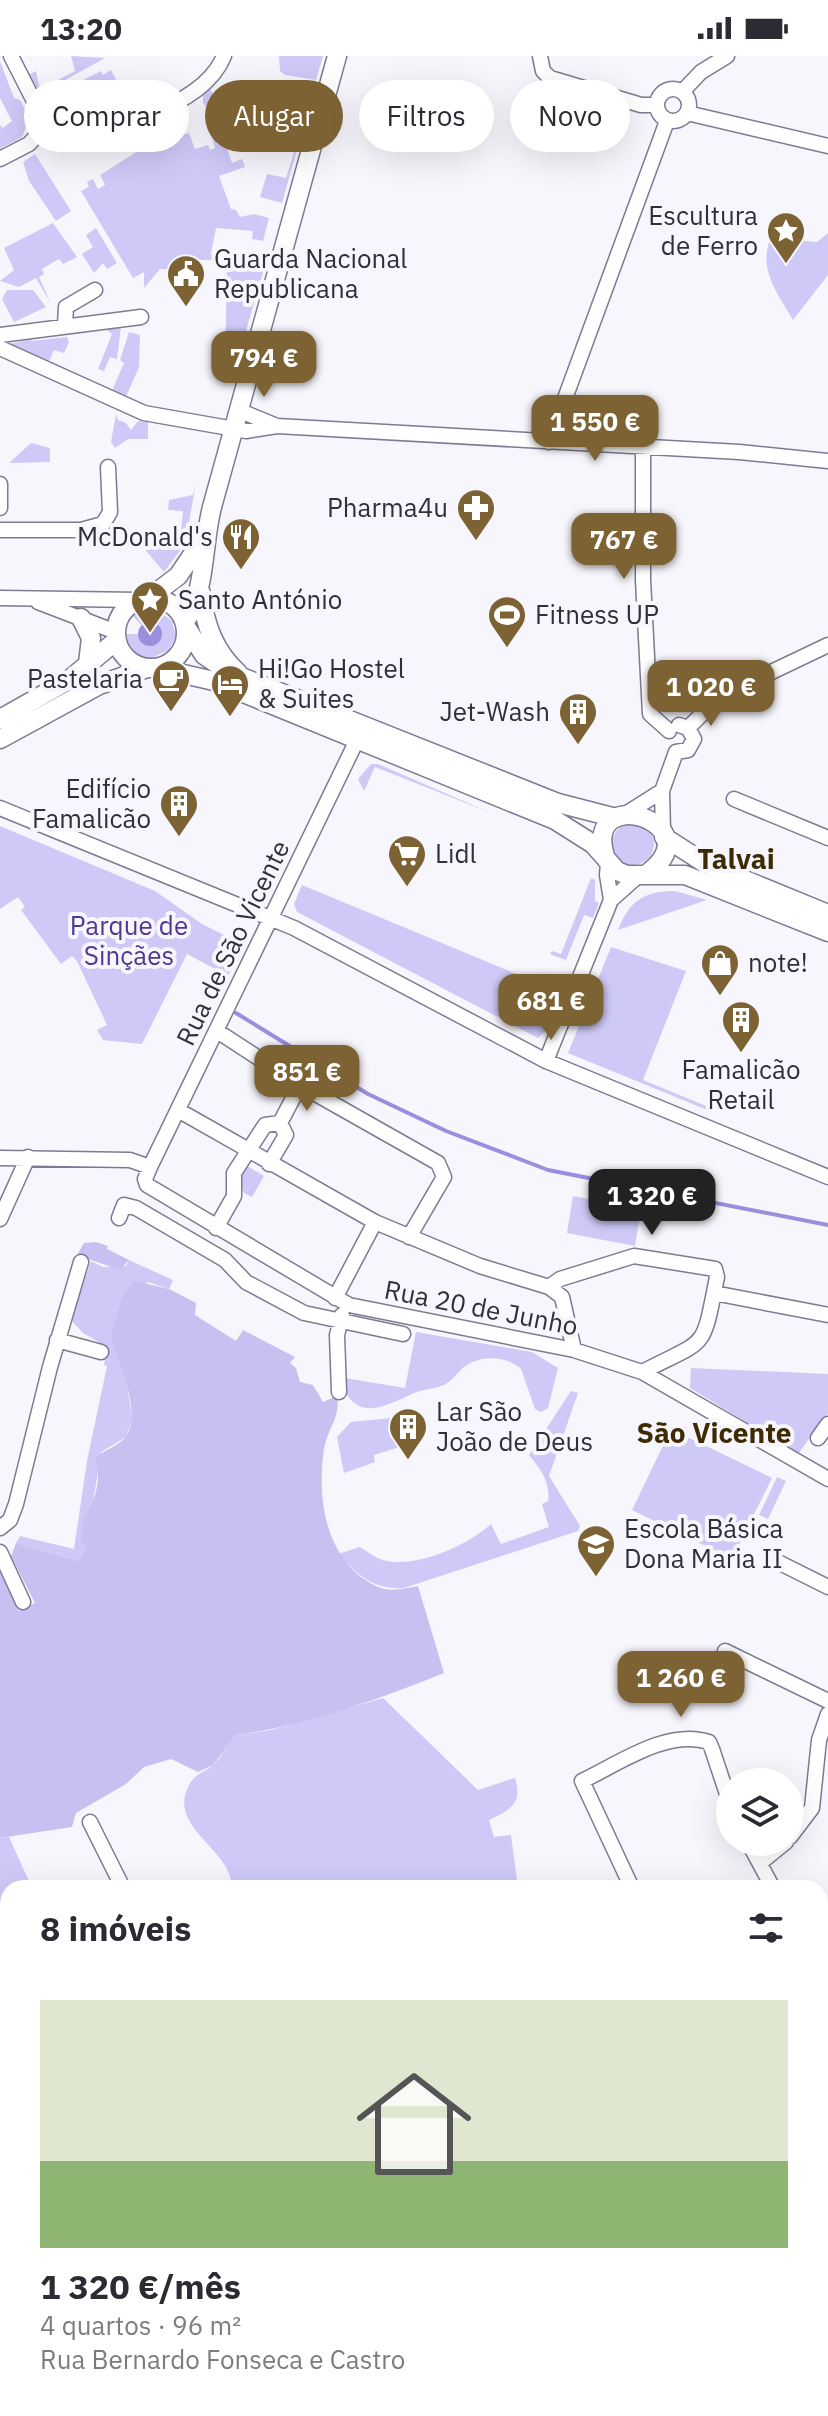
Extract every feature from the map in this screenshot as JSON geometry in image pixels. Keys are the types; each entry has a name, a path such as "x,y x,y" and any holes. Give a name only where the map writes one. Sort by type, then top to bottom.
{"main road":[{"path":"243,677 214,643 206,625 200,590 204,536 337,56"},
{"path":"204,536 178,576 120,616 116,636 124,656 152,668 214,681 555,820 593,844 617,871 678,874 701,879 828,932"},
{"path":"0,739 99,685 152,668 180,653 185,625 200,590"},
{"path":"144,599 167,602 214,665 558,803 620,816 643,814 664,835 706,864 828,914"},
{"path":"81,618 91,638 88,663"},
{"path":"0,719 69,680 116,636"},
{"path":"607,861 605,832 620,816"},
{"path":"643,874 662,857 664,835"}],"street":[{"path":"11,56 24,82"},
{"path":"189,94 208,82 224,56"},
{"path":"540,56 543,71 550,78 641,105 657,105"},
{"path":"682,92 701,72 727,56"},
{"path":"673,89 682,92 689,104 687,113 681,120 667,121 659,114 657,105 664,92 673,89"},
{"path":"687,113 828,146"},
{"path":"549,442 667,121"},
{"path":"0,159 24,147"},
{"path":"65,325 66,307 95,290"},
{"path":"0,335 141,317"},
{"path":"0,348 134,410 233,429 258,431 277,426 828,461"},
{"path":"238,410 277,426"},
{"path":"643,447 643,580 650,714 669,731"},
{"path":"0,530 81,530 103,524 110,512 108,467"},
{"path":"0,484 0,508"},
{"path":"0,598 34,601 144,599"},
{"path":"34,601 81,618 116,636"},
{"path":"688,728 719,697 828,645"},
{"path":"676,726 688,728 693,734 691,747 676,752 667,742 669,731 676,726"},
{"name":"Rua de São Vicente","path":"150,1167 357,740"},
{"path":"664,835 662,791 676,752"},
{"path":"620,816 662,791"},
{"path":"734,799 828,838"},
{"path":"0,808 271,918 546,1061 828,1177"},
{"path":"546,1061 611,900 607,861"},
{"path":"611,900 643,874"},
{"path":"217,1031 300,1085 442,1167 444,1177 409,1237"},
{"path":"280,1123 300,1085"},
{"path":"178,1110 375,1222 480,1266 549,1287 562,1297 571,1323 574,1350"},
{"path":"216,1228 234,1196 234,1173 265,1125 280,1123"},
{"path":"269,1164 286,1135 280,1123"},
{"path":"0,1219 28,1157"},
{"path":"0,1158 130,1160 150,1167"},
{"name":"Rua 20 de Junho","path":"150,1167 145,1179 154,1191 342,1302 574,1350 642,1372 828,1479"},
{"path":"119,1218 124,1205 136,1208 225,1260 246,1282 304,1313 337,1323 403,1334"},
{"path":"339,1392 337,1323 342,1302 375,1222"},
{"path":"549,1287 560,1279 612,1262 647,1256 715,1269 707,1328 697,1346 642,1372"},
{"path":"0,1528 10,1520 16,1504 57,1340 81,1262"},
{"path":"714,1293 828,1315"},
{"path":"57,1340 101,1352"},
{"path":"818,1438 828,1424"},
{"path":"0,1552 23,1602"},
{"path":"776,1561 828,1587"},
{"path":"725,1651 828,1701"},
{"path":"804,1819 812,1808 819,1740 828,1714"},
{"path":"628,1880 582,1781 676,1738 709,1742 718,1768"},
{"path":"812,1808 828,1810"},
{"path":"90,1822 119,1880"},
{"path":"756,1856 769,1880"},
{"path":"760,1863 769,1856"}],"green space":[{"path":"71,56 105,58 65,80 58,80 75,71"},
{"path":"279,56 323,56 316,80 285,75 280,71"},
{"path":"0,61 14,98 20,100 24,108 24,132 22,137 0,149 0,125 3,128 12,121 0,98"},
{"path":"111,70 116,80 83,80 101,71 103,75"},
{"path":"36,71 38,80 33,80 30,74"},
{"path":"189,133 195,149 205,146 205,152 228,152 232,163 242,159 245,167 219,176 231,209 236,210 240,217 254,214 269,218 263,241 252,239 253,231 216,228 211,253 214,260 199,260 198,270 160,269 144,288 144,272 133,278 81,191 89,187 87,182 93,179 98,189 105,185 100,175 136,152 189,152"},
{"path":"296,152 282,203 260,197 267,174 286,178"},
{"path":"35,154 71,211 56,221 29,181 23,162"},
{"path":"53,223 77,257 63,264 59,259 42,269 44,274 39,277 51,304 36,278 19,287 0,281 14,270 4,248"},
{"path":"96,228 117,263 107,269 103,263 94,273 82,254 93,247 86,235"},
{"path":"828,233 828,275 793,320 768,270 767,249 771,238 817,242"},
{"path":"227,261 263,263 264,269 234,372 225,368"},
{"path":"7,290 33,290 46,307 14,322 2,299"},
{"path":"121,327 117,359 110,357 104,371 98,369 112,334 105,329"},
{"path":"129,332 140,335 139,367 125,399 111,393 124,363 120,360"},
{"path":"67,337 69,342 64,353 54,350 49,361 65,368 63,373 5,345 31,339"},
{"path":"116,414 118,420 126,423 131,430 138,421 148,422 148,439 128,439 115,448 111,442"},
{"path":"31,443 50,448 50,462 9,463"},
{"path":"196,483 185,544 164,572 136,539 174,548 176,537 172,531 181,531 183,511 168,510 169,500 193,495"},
{"path":"154,608 172,621 176,636 169,650 149,659 134,654 124,634 138,634 142,643 149,622 141,625 132,615"},
{"path":"371,764 378,764 491,813 375,767 364,791 358,779"},
{"path":"633,823 648,829 654,844 648,859 633,865 618,859 612,844 618,829"},
{"name":"Parque de Sinçães","path":"0,826 155,891 202,924 242,944 228,976 187,954 142,1044 103,1040 97,1030 107,1025 77,961 72,956 61,964 21,910 25,907 18,897 0,909"},
{"path":"591,878 595,880 595,901 599,903 593,918 584,915 566,960 550,954 552,951 561,954"},
{"path":"302,885 538,983 543,973 558,979 554,989 562,993 547,1029 538,1038 297,912 294,904"},
{"path":"675,891 707,900 618,930 627,912 639,900 655,893"},
{"path":"611,947 686,971 643,1080 711,1108 705,1109 568,1053"},
{"path":"247,1166 264,1176 252,1197 244,1193 242,1186 242,1176"},
{"path":"573,1196 641,1209 635,1246 567,1233"},
{"path":"129,1260 173,1280 169,1289 148,1282 122,1296 110,1337 125,1370 132,1419 126,1437 101,1452 92,1509 84,1516 87,1548 78,1561 16,1543 20,1536 74,1549 87,1461 107,1366 104,1365 107,1347 83,1333 71,1320 91,1261 103,1267 126,1266"},
{"path":"416,1332 532,1352 558,1368 548,1408 541,1412 535,1409 521,1369 508,1361 492,1358 469,1364 444,1385 390,1404 369,1408 352,1401 339,1377 405,1388"},
{"path":"691,1368 828,1374 828,1413 798,1454 690,1388"},
{"path":"571,1391 578,1393 549,1476 580,1526 578,1531 404,1588 383,1586 367,1580 338,1554 360,1547 383,1560 410,1561 440,1554 491,1524 501,1544 549,1527 542,1504 548,1501 546,1482 529,1455"},
{"path":"401,1417 409,1444 374,1455 375,1462 344,1473 337,1437 351,1422"},
{"path":"671,1429 772,1478 732,1559 632,1510"},
{"path":"777,1477 786,1481 768,1519 759,1515"},
{"path":"383,1698 478,1790 515,1778 517,1794 513,1805 489,1820 494,1837 511,1835 517,1880 230,1880 222,1861 192,1826 184,1800 192,1781 216,1762 236,1735 271,1730"},
{"path":"9,1837 28,1880 0,1880 0,1838"}],"shaded area":[{"path":"150,622 158,626 162,634 158,642 150,646 142,642 138,634 142,626"},
{"path":"96,1242 129,1260 120,1270 77,1255 84,1243"},
{"path":"135,1281 169,1289 196,1303 195,1315 236,1341 243,1330 295,1357 290,1363 296,1368 300,1382 313,1385 323,1402 337,1396 337,1411 324,1449 322,1469 324,1510 329,1530 348,1565 363,1578 385,1589 418,1586 444,1673 342,1710 289,1725 236,1735 213,1765 198,1772 171,1759 144,1767 126,1784 76,1813 72,1827 0,1838 0,1568 19,1611 35,1603 11,1556 16,1543 78,1561 87,1548 81,1542 84,1516 97,1489 95,1459 123,1440 130,1426 132,1414 127,1386 110,1337 122,1296"}],"waterway":[{"path":"236,1013 368,1094 446,1131 548,1170 828,1225"}],"place":[{"name":"Escultura de Ferro","path":"786,265"},
{"name":"Guarda Nacional Republicana","path":"186,308"},
{"name":"Pharma4u","path":"476,542"},
{"name":"McDonald's","path":"241,571"},
{"name":"Santo António","path":"150,634"},
{"name":"Fitness UP","path":"507,649"},
{"name":"Pastelaria","path":"171,713"},
{"name":"Hi!Go Hostel & Suites","path":"230,718"},
{"name":"Jet-Wash","path":"578,746"},
{"name":"Edifício Famalicão","path":"179,838"},
{"name":"Lidl","path":"407,888"},
{"name":"note!","path":"720,997"},
{"name":"Famalicão Retail","path":"741,1054"},
{"name":"Lar São João de Deus","path":"408,1461"},
{"name":"Escola Básica Dona Maria II","path":"596,1578"}],"district":[{"name":"Talvai","path":"736,859"},
{"name":"São Vicente","path":"714,1433"}]}
